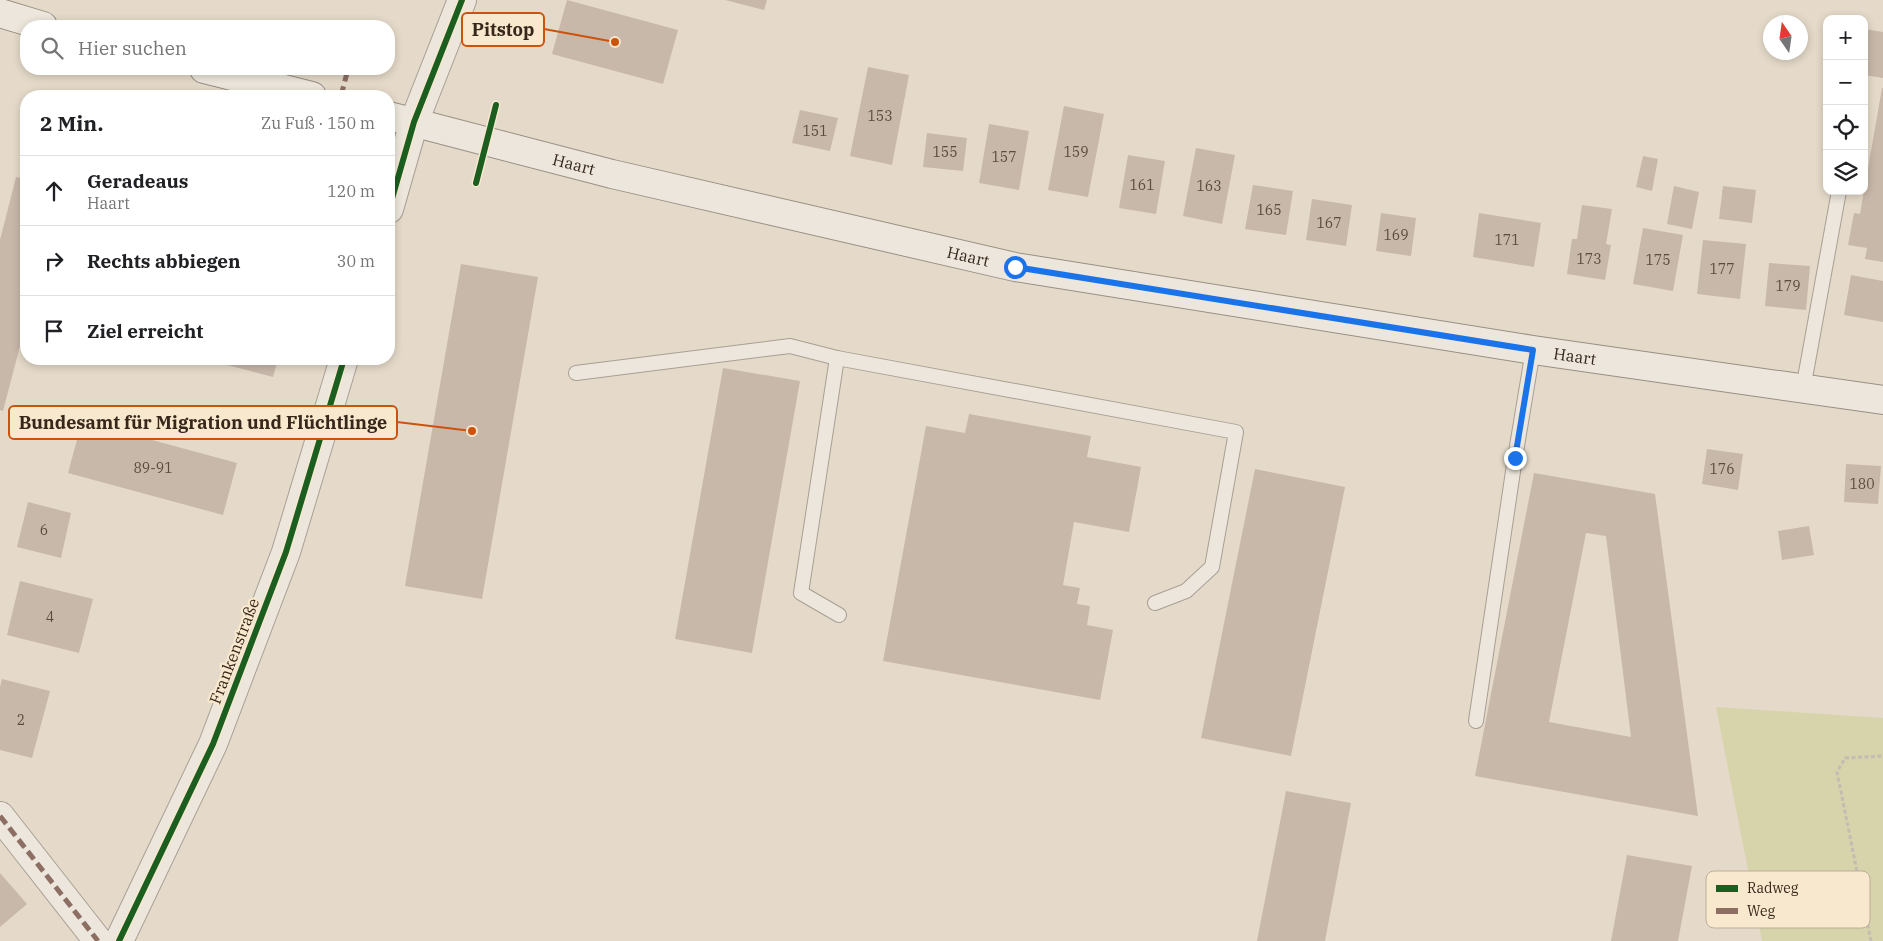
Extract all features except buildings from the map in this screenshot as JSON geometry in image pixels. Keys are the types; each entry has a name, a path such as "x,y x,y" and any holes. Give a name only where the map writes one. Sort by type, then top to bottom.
{"main road":[{"path":"395,164 401,119 462,0"},
{"path":"2,19 20,22"},
{"path":"228,75 288,90"},
{"name":"Haart","path":"401,119 719,200 1015,267 1533,350 1883,400"},
{"name":"Frankenstraße","path":"119,941 213,744 286,552 342,365"},
{"path":"0,816 98,941"}],"lane":[{"path":"1803,389 1838,195"},
{"path":"576,373 790,346 837,358 1236,432 1212,567 1186,591 1155,602"},
{"path":"1476,721 1533,350"},
{"path":"837,358 801,593 839,615"}],"path":[{"path":"1857,871 1837,772 1845,758 1883,756"},
{"path":"1868,928 1871,941"}],"shaded area":[{"path":"1716,707 1883,718 1883,941 1762,941 1759,928 1870,928 1870,871 1748,871"}],"marked path":[{"path":"343,90 346,75"},
{"path":"0,816 98,941"}],"cycle path":[{"path":"395,188 414,122 462,0"},
{"path":"476,183 496,105"},
{"path":"119,941 213,744 286,552 342,365"}],"place":[{"name":"Pitstop","path":"615,42"},
{"name":"Bundesamt für Migration und Flüchtlinge","path":"472,431"}],"route":[{"path":"1015,267 1533,350 1515,458"}]}
